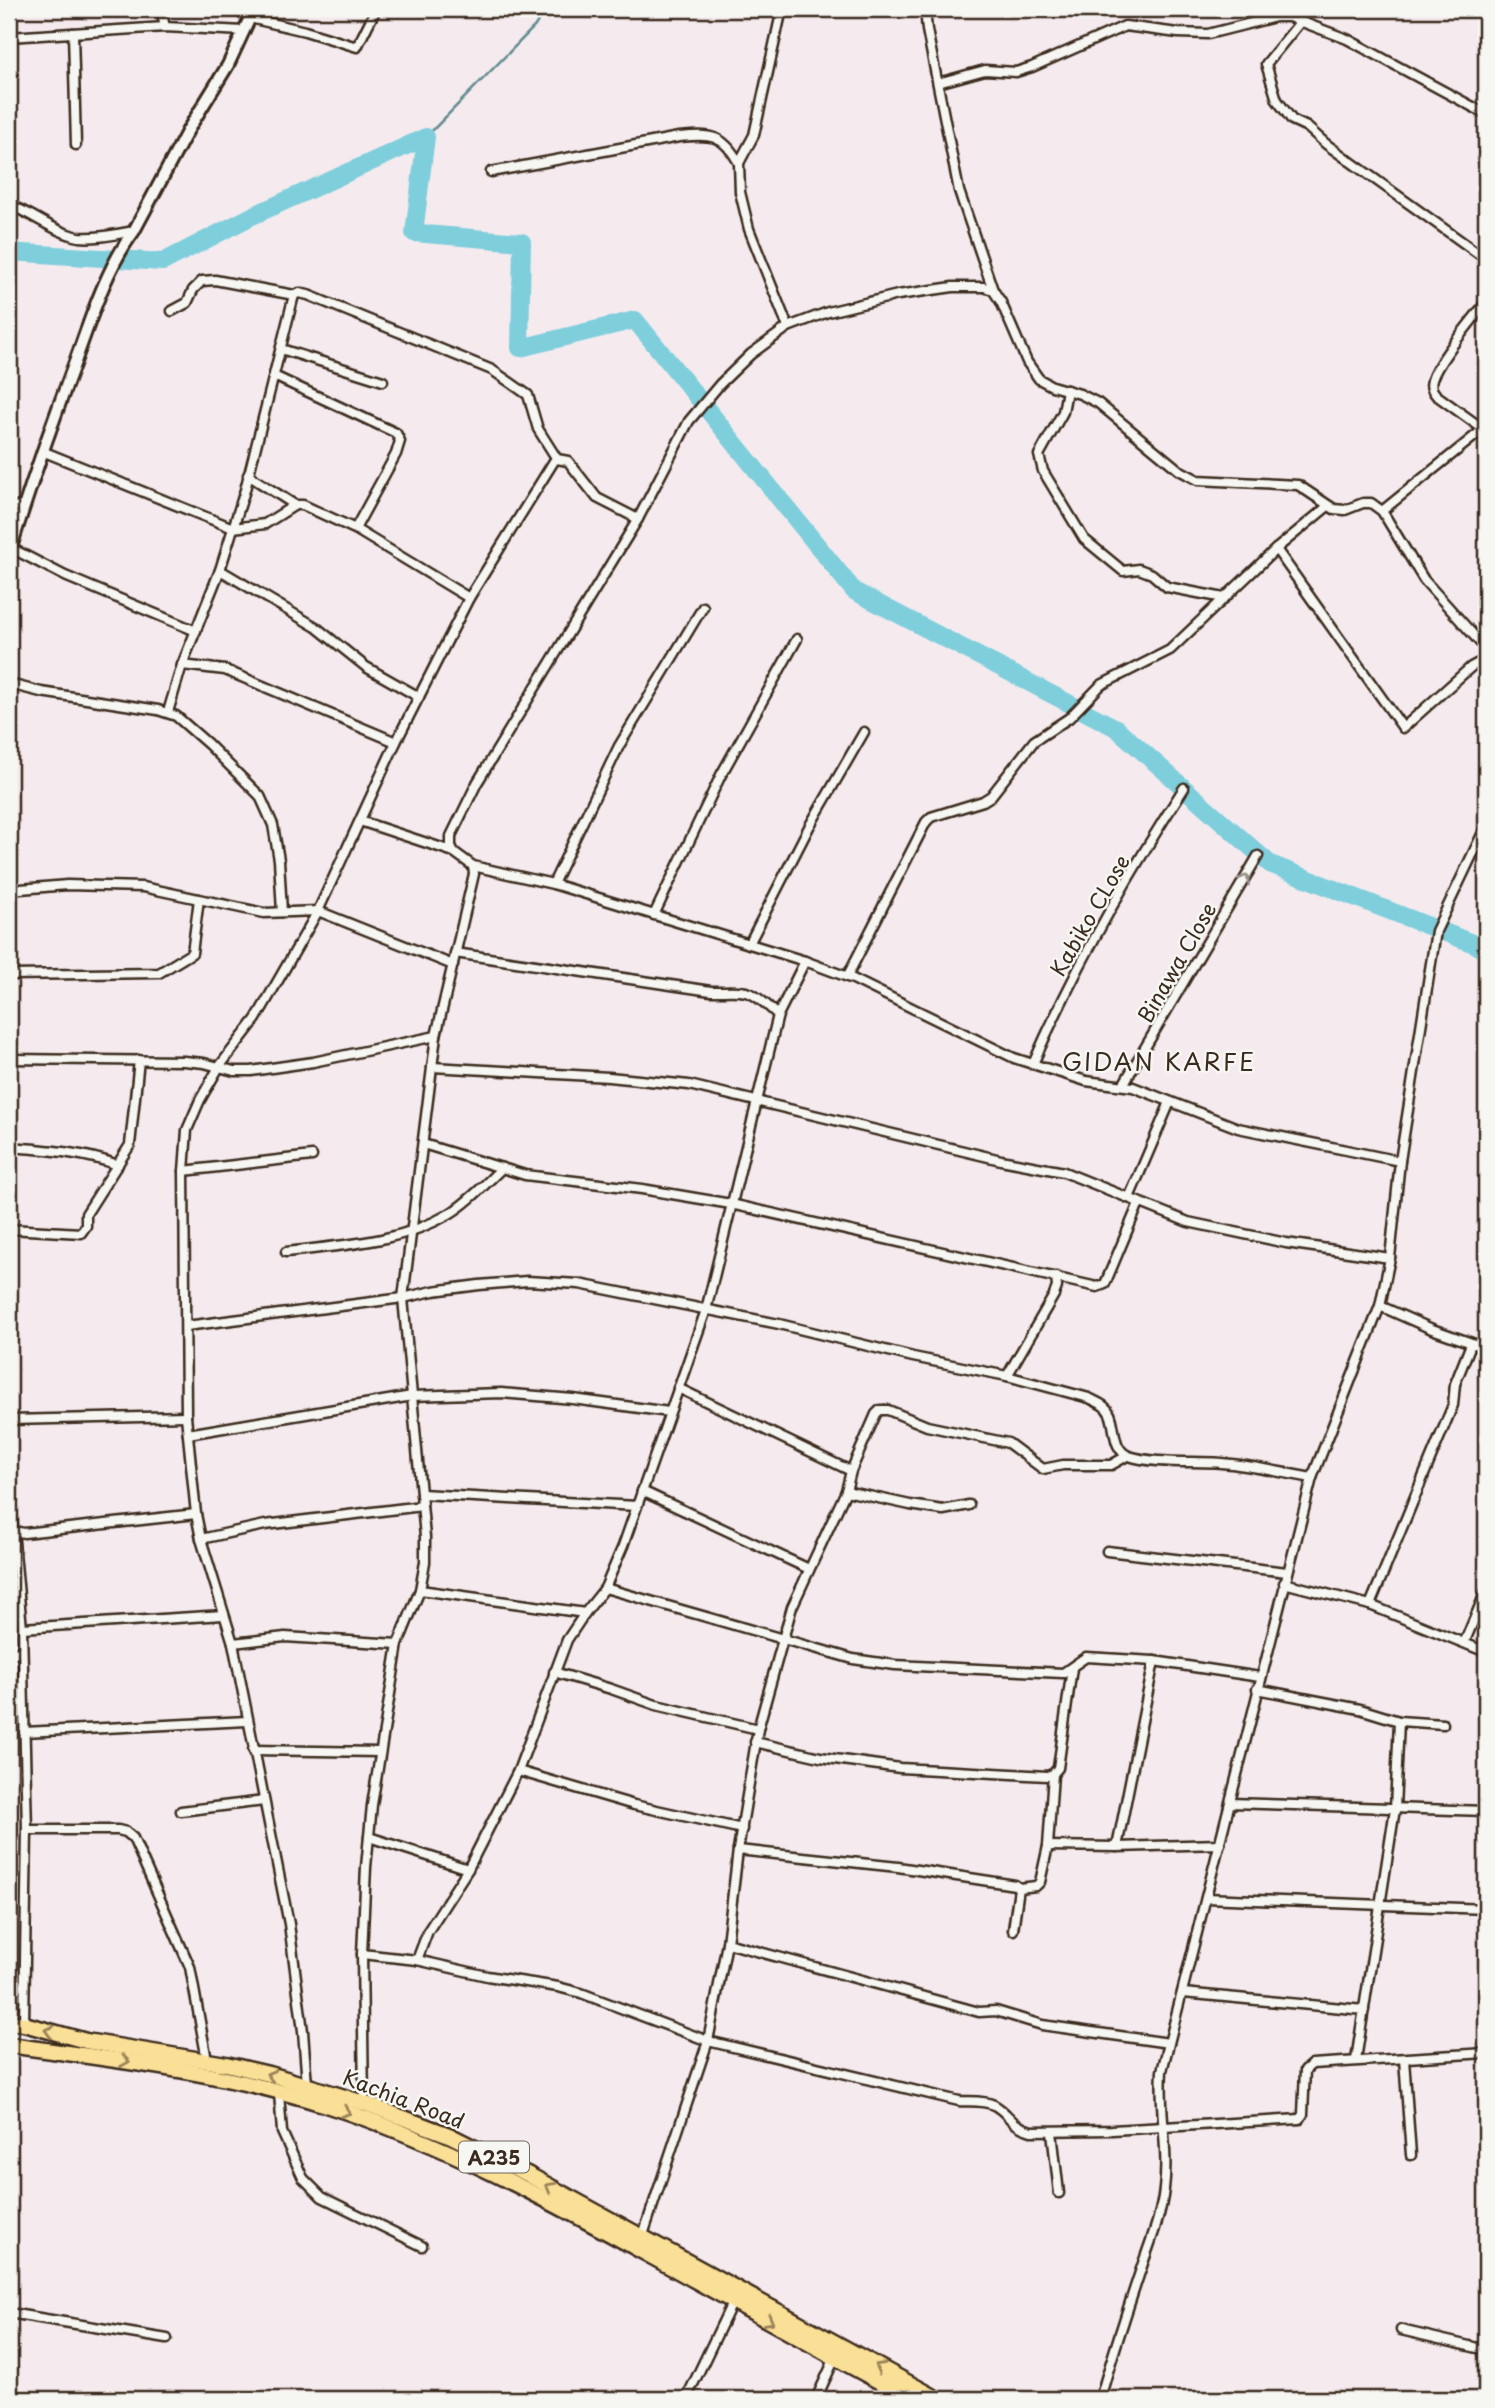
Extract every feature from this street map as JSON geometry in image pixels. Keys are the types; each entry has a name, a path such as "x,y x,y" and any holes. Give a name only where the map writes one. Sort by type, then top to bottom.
{"highway":[{"name":"Kachia Road","path":"16,2023 86,2042 207,2060 307,2085 449,2135 642,2238 798,2330 835,2358 912,2399"},
{"name":"Kachia Road","path":"9,2045 153,2065 279,2093 387,2127 487,2170 573,2213 733,2301 939,2399"}],"street":[{"path":"161,9 165,27"},
{"path":"196,631 10,551 42,451 90,319 124,245 188,130 228,65 252,13 357,47 376,9"},
{"path":"739,163 754,135 782,9"},
{"path":"925,9 959,191 993,290 1001,302 1027,362 1039,379 1098,403 1179,470 1198,480 1298,485 1328,506 1345,510 1371,503 1382,511 1424,580 1486,649"},
{"path":"938,83 985,70 1016,72 1125,26 1200,34 1275,17 1301,20 1347,39 1486,114"},
{"path":"1301,20 1266,64 1277,100 1292,120 1307,127 1326,144 1486,259"},
{"path":"9,37 165,27 244,31"},
{"path":"73,33 76,145"},
{"path":"491,172 680,137 706,135 729,145 739,163 740,192 749,229 788,327"},
{"path":"9,205 78,236 93,237 134,231"},
{"path":"172,310 187,303 202,281 215,280 294,295 299,293 492,370 528,395 538,429 557,459 568,461 597,498 638,519"},
{"path":"454,852 451,836 477,783 638,519 689,421 720,384 751,354 788,327 828,312 898,295 953,288 984,287 993,290"},
{"path":"168,712 182,665 220,570 233,528 294,295"},
{"path":"1382,511 1485,428 1436,395 1431,382 1437,369 1486,302"},
{"path":"281,349 383,381"},
{"path":"274,376 396,433 400,441 396,454 355,529"},
{"path":"1067,390 1063,412 1039,456 1043,471 1084,540 1123,571 1139,569 1152,574 1167,587 1224,598"},
{"path":"42,451 233,528 265,524 295,505 303,505 355,529 469,598"},
{"path":"307,2085 289,1924 233,1643 196,1514 186,1416 184,1171 187,1130 200,1100 219,1068 256,1019 318,911 396,742 469,598 557,459"},
{"path":"248,475 295,505"},
{"path":"9,507 24,506"},
{"path":"847,976 931,817 991,796 1034,741 1069,718 1101,685 1167,652 1276,548 1328,506"},
{"path":"1276,548 1404,728 1471,667 1486,659"},
{"path":"220,570 316,627 366,667 419,697"},
{"path":"553,884 620,746 703,607"},
{"path":"654,915 721,775 797,639"},
{"path":"182,665 225,670 396,742"},
{"path":"9,684 41,692 168,712 176,716 260,796 273,825 279,860 282,912"},
{"path":"749,944 809,827 864,732"},
{"name":"Kabiko CLose","path":"1033,1064 1061,1001 1105,918 1184,788"},
{"path":"360,821 454,852 473,866 553,884 847,976 1014,1058 1086,1081 1133,1087 1238,1128 1400,1161"},
{"path":"1100,2399 1155,2228 1164,2190 1166,2157 1160,2094 1162,2071 1284,1583 1312,1478 1380,1306 1390,1258 1400,1161 1436,931 1486,826"},
{"name":"Binawa Close","path":"1123,1085 1258,856"},
{"path":"364,2103 362,1954 369,1837 398,1644 420,1590 425,1562 403,1298 436,1036 474,874 473,866"},
{"path":"9,890 67,885 143,887 264,913 318,911 453,964"},
{"path":"9,975 159,973 192,953 199,899"},
{"path":"456,953 711,991 747,991 778,1015"},
{"path":"417,1961 428,1931 468,1869 518,1771 567,1640 605,1588 623,1546 706,1310 778,1015 805,961"},
{"path":"9,1059 204,1063 234,1071 251,1071 313,1062 436,1036"},
{"path":"9,1229 81,1233 86,1226 86,1213 130,1145 139,1060"},
{"path":"432,1067 609,1077 689,1085 981,1156 1064,1172 1188,1222 1243,1235 1390,1258"},
{"path":"1129,1198 1170,1101"},
{"path":"423,1144 525,1175 642,1189 731,1204 1097,1287 1105,1284 1139,1203"},
{"path":"9,1147 67,1151 118,1164"},
{"path":"184,1171 312,1156"},
{"path":"286,1252 386,1239 410,1231 449,1214 502,1168"},
{"path":"1007,1376 1054,1295 1056,1277"},
{"path":"186,1326 403,1298 479,1284 527,1281 579,1284 779,1324 913,1357 1007,1376 1089,1398 1110,1412 1120,1450 1127,1456 1223,1463 1312,1478"},
{"path":"1380,1306 1486,1348"},
{"path":"1370,1605 1453,1405 1455,1384 1471,1343"},
{"path":"678,1388 851,1471"},
{"path":"188,1434 412,1396 501,1393 573,1399 669,1412"},
{"path":"642,2238 708,2041 727,1943 755,1742 782,1640 792,1607 846,1491 851,1471 876,1415 880,1410 888,1410 928,1426 1008,1443 1043,1469 1063,1465 1111,1465 1127,1456"},
{"path":"9,1420 186,1416"},
{"path":"9,1487 22,1628 27,1830 16,2023"},
{"path":"642,1491 809,1569"},
{"path":"846,1491 943,1510 968,1505"},
{"path":"421,1494 637,1506"},
{"path":"201,1539 265,1525 422,1506"},
{"path":"11,1530 24,1532 196,1514"},
{"path":"1107,1551 1287,1572"},
{"path":"1284,1583 1370,1605 1486,1651"},
{"path":"605,1588 853,1659 895,1665 1063,1673 1086,1657 1154,1661 1260,1677"},
{"path":"420,1590 584,1614"},
{"path":"1465,1641 1486,1591"},
{"path":"22,1628 223,1615"},
{"path":"233,1643 285,1637 398,1644"},
{"path":"9,1656 21,1651"},
{"path":"1117,1847 1154,1661"},
{"path":"755,1742 820,1756 900,1768 1046,1776 1053,1774 1058,1768 1072,1668"},
{"path":"554,1672 656,1705 758,1728"},
{"path":"1257,1689 1330,1702 1399,1721 1443,1724"},
{"path":"24,1732 247,1720"},
{"path":"1356,2060 1395,1809 1399,1721"},
{"path":"253,1751 380,1752"},
{"path":"518,1771 634,1805 742,1829"},
{"path":"738,1850 898,1867 1015,1885 1018,1888 1036,1886 1040,1882 1048,1846 1053,1774"},
{"path":"181,1811 264,1801"},
{"path":"1230,1803 1486,1811"},
{"path":"27,1830 118,1829 133,1838 190,1967 207,2060"},
{"path":"369,1837 468,1869"},
{"path":"1048,1846 1220,1844"},
{"path":"1013,1930 1018,1888"},
{"path":"1206,1898 1486,1909"},
{"path":"727,1943 979,2012 996,2011 1042,2025 1169,2043"},
{"path":"362,1954 417,1961 580,1993 708,2041 959,2101 985,2102 996,2106 1020,2128 1031,2131 1244,2124 1300,2119 1303,2114 1305,2070 1312,2064 1486,2053"},
{"path":"1183,1993 1364,2010"},
{"path":"1404,2059 1411,2155"},
{"path":"279,2093 282,2132 303,2178 322,2197 422,2246"},
{"path":"1052,2132 1059,2193"},
{"path":"686,2399 733,2301"},
{"path":"9,2314 167,2339"},
{"path":"1401,2330 1486,2350"},
{"path":"816,2399 835,2358"}],"waterway":[{"path":"426,137 535,26 545,9"},
{"path":"9,252 163,262 252,216 426,137 414,233 522,242 520,348 635,320 854,591 1116,728 1270,864 1477,945 1486,953"}],"district":[{"name":"GIDAN KARFE","path":"1159,1061"}]}
